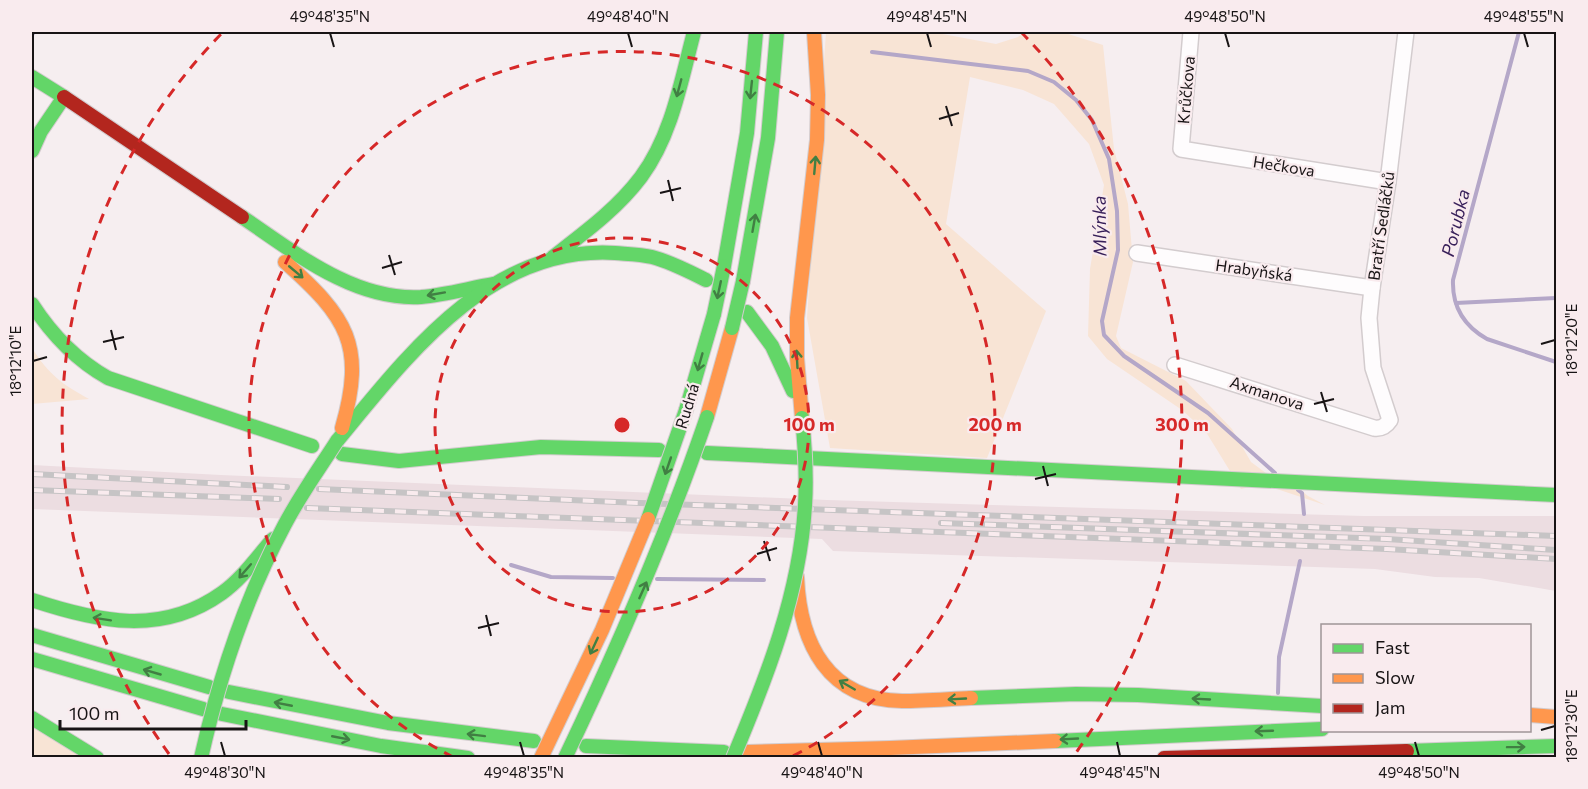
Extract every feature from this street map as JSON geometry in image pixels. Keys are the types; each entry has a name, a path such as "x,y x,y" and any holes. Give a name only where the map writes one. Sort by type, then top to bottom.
{"main road":[{"path":"553,258 606,214 642,176 654,156 673,110 694,32"},
{"name":"Rudná","path":"541,758 634,556 656,502 686,410 714,314 724,266 747,133 756,32"},
{"name":"Rudná","path":"566,758 654,564 708,417 743,281 768,138 777,32"},
{"path":"735,754 776,648 788,608 807,502 807,460 797,358 797,318 817,140 818,95 814,32"},
{"path":"32,77 316,266 367,289 403,297 420,297 494,284"},
{"path":"32,151 41,131 64,97"},
{"path":"169,169 314,287 334,310 343,324 352,356 355,410"},
{"path":"201,758 211,714 236,638 284,527 303,494 340,448 355,410 432,331 471,299 494,284 515,272 553,258 601,252 644,255 664,261 706,280"},
{"path":"32,304 56,338 92,370 108,378 312,446"},
{"path":"747,312 782,364 802,417"},
{"path":"340,448 371,459 399,461 541,447 659,450"},
{"path":"707,453 1557,495"},
{"path":"32,600 70,613 104,621 153,621 180,615 224,592 284,527"},
{"path":"797,565 797,591 802,622 808,640 825,669 836,679 863,694 902,701 1076,694 1138,695 1321,706"},
{"path":"32,635 73,649 209,687"},
{"path":"32,659 203,709"},
{"path":"229,692 388,723 534,741"},
{"path":"222,714 381,746 468,758"},
{"path":"1531,715 1557,717"},
{"path":"32,718 98,758"},
{"path":"1531,723 1557,723"},
{"path":"586,746 735,754 1321,729"},
{"path":"1164,758 1557,746"}],"street":[{"name":"Krůčkova","path":"1181,149 1191,32"},
{"name":"Bratří Sedláčků","path":"1390,420 1372,358 1369,318 1407,32"},
{"name":"Hečkova","path":"1181,149 1388,182"},
{"name":"Hrabyňská","path":"1137,253 1372,288"},
{"name":"Axmanova","path":"1175,364 1374,428 1383,427 1390,420"}],"shaded area":[{"path":"826,32 932,32 996,44 1018,37 1024,32 1062,32 1103,45 1114,149 1128,204 1133,262 1116,336 1121,348 1186,381 1232,429 1251,462 1278,482 1297,487 1325,505 1262,484 1241,489 1206,432 1182,410 1107,359 1088,336 1090,269 1104,185 1089,144 1054,104 1023,90 970,77 946,224 1046,311 987,458 830,448 807,318"},
{"path":"32,348 57,378 89,399 32,404"},
{"path":"32,465 827,500 1364,516 1556,516 1556,591 1479,578 1435,577 1375,569 833,551 822,539 32,509"},
{"path":"32,718 97,757 32,757"}],"waterway":[{"name":"Porubka","path":"1519,32 1453,280 1453,289 1461,314 1479,334 1487,339 1556,362"},
{"name":"Mlýnka","path":"872,52 1028,71 1054,82 1076,100 1092,120 1109,159 1117,211 1118,250 1102,321 1104,335 1124,356 1208,413 1275,473"},
{"path":"1456,303 1556,298"},
{"name":"Mlýnka","path":"1298,490 1302,493 1304,514"},
{"name":"Mlýnka","path":"1278,693 1279,657 1300,561"},
{"path":"511,565 551,577 613,578"},
{"path":"657,579 764,580"}],"railway":[{"path":"32,474 287,487"},
{"path":"319,489 640,503 1556,536"},
{"path":"32,490 279,499"},
{"path":"307,508 1387,549 1556,559"},
{"path":"941,523 1387,539 1556,550"}],"traffic: fast":[{"path":"553,257 600,220 621,200 652,161 668,126 694,32"},
{"path":"724,266 747,133 756,32"},
{"path":"743,281 768,138 777,32"},
{"path":"32,77 64,97 41,131 32,151"},
{"path":"242,217 326,272 372,291 396,296 421,297 494,284"},
{"path":"337,441 393,374 456,312 491,286 529,267 570,255 634,254 666,261 706,280"},
{"path":"714,314 724,266"},
{"path":"732,328 743,281"},
{"path":"32,304 66,346 85,363 108,378 312,446"},
{"path":"747,312 772,346 793,391"},
{"path":"686,410 714,314"},
{"path":"648,519 686,410"},
{"path":"565,758 641,590 707,417"},
{"path":"733,758 780,634 796,570 806,494 802,418"},
{"path":"201,758 225,669 257,582 290,515 337,441"},
{"path":"342,454 399,461 541,447 659,450"},
{"path":"707,453 1556,495"},
{"path":"32,600 105,619 153,620 176,615 199,607 222,593 243,575 273,539"},
{"path":"32,635 209,687"},
{"path":"32,659 203,709"},
{"path":"229,692 388,723 534,741"},
{"path":"971,698 1076,694 1138,695 1321,706"},
{"path":"222,714 381,746 468,758"},
{"path":"32,718 97,758"},
{"path":"1055,741 1321,729"},
{"path":"586,746 724,752"},
{"path":"1407,751 1556,746"}],"traffic: slow":[{"path":"802,418 797,358 797,318 817,140 818,95 814,32"},
{"path":"285,262 323,299 337,317 346,334 351,354 352,375 342,428"},
{"path":"707,417 732,328"},
{"path":"541,758 602,630 648,519"},
{"path":"797,577 799,602 812,645 823,664 837,679 855,691 876,698 902,701 971,698"},
{"path":"1531,715 1556,717"},
{"path":"746,752 1055,741"}],"traffic: jam":[{"path":"64,97 242,217"},
{"path":"1164,758 1407,751"}]}
